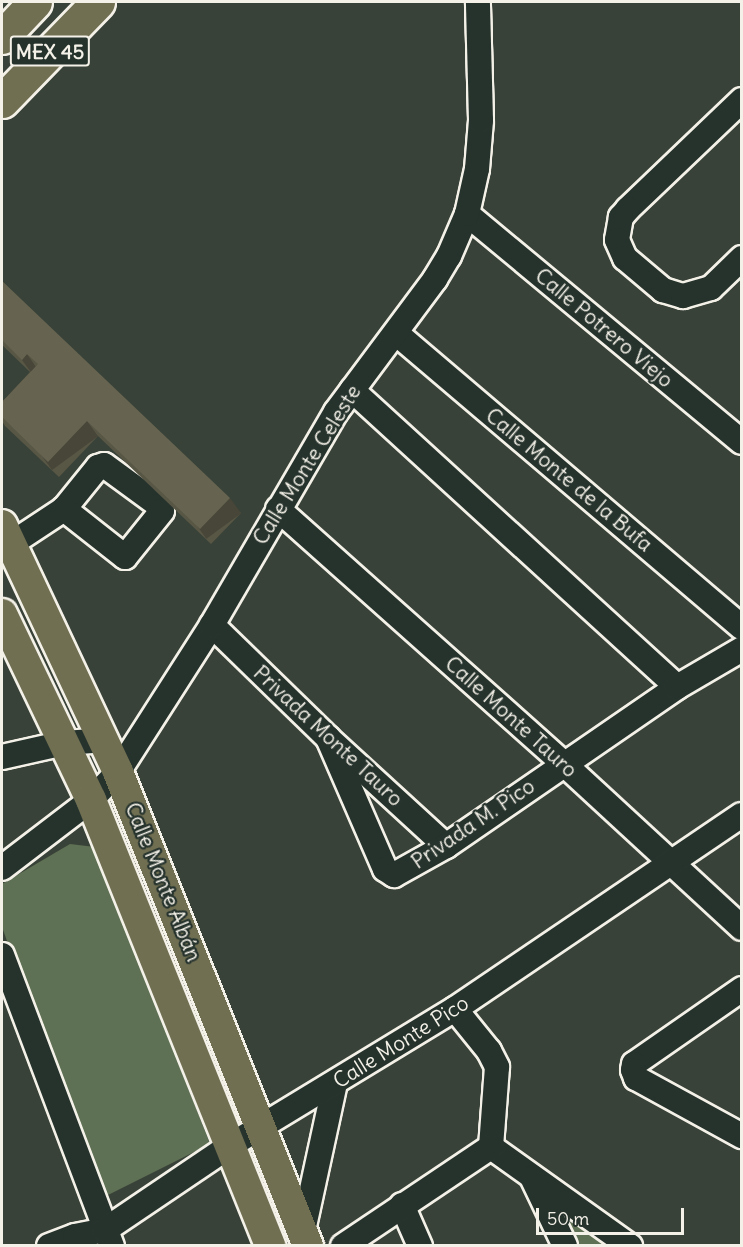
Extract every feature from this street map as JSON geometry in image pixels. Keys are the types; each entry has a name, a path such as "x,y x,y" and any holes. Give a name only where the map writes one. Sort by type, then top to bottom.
{"highway":[{"name":"MEX 45","path":"2,37 35,2"},
{"name":"MEX 45","path":"2,101 98,2"}],"main road":[{"name":"Calle Monte Albán","path":"6,535 118,772 306,1238"},
{"name":"Calle Monte Albán","path":"2,614 91,800 270,1245"}],"street":[{"name":"Calle Monte Celeste","path":"2,868 91,800 118,772 212,625 278,509 352,390 435,279 467,214 480,148 478,2"},
{"path":"741,100 628,209 621,218 617,240 625,258 663,290 683,296 711,288 741,258"},
{"name":"Calle Potrero Viejo","path":"467,214 741,442"},
{"name":"Calle Monte de la Bufa","path":"396,333 741,627"},
{"path":"352,390 677,687"},
{"path":"6,535 64,509"},
{"name":"Calle Monte Tauro","path":"278,509 563,763 741,928"},
{"name":"Privada Monte Tauro","path":"212,625 328,738 446,846"},
{"name":"Privada M. Pico","path":"328,738 387,872 398,874 446,846 563,763 677,687 741,649"},
{"path":"2,757 64,743 103,740"},
{"name":"Calle Monte Pico","path":"49,1245 75,1236 108,1238 231,1145 455,1010 741,815"},
{"path":"2,955 108,1238"},
{"path":"741,989 634,1064 633,1070 636,1078 741,1136"},
{"path":"455,1010 489,1051 497,1067 491,1147"},
{"path":"306,1238 335,1083"},
{"path":"491,1147 630,1245"},
{"path":"343,1245 491,1147"},
{"path":"531,1175 565,1245"},
{"path":"402,1205 420,1245"}],"green space":[{"path":"70,844 95,847 210,1144 100,1199 2,927 2,884"},
{"path":"567,1220 608,1245 578,1245"}],"building":[{"path":"2,281 230,498 200,529 87,421 48,462 2,417 2,402 38,364 27,354 22,360 2,340"}]}
